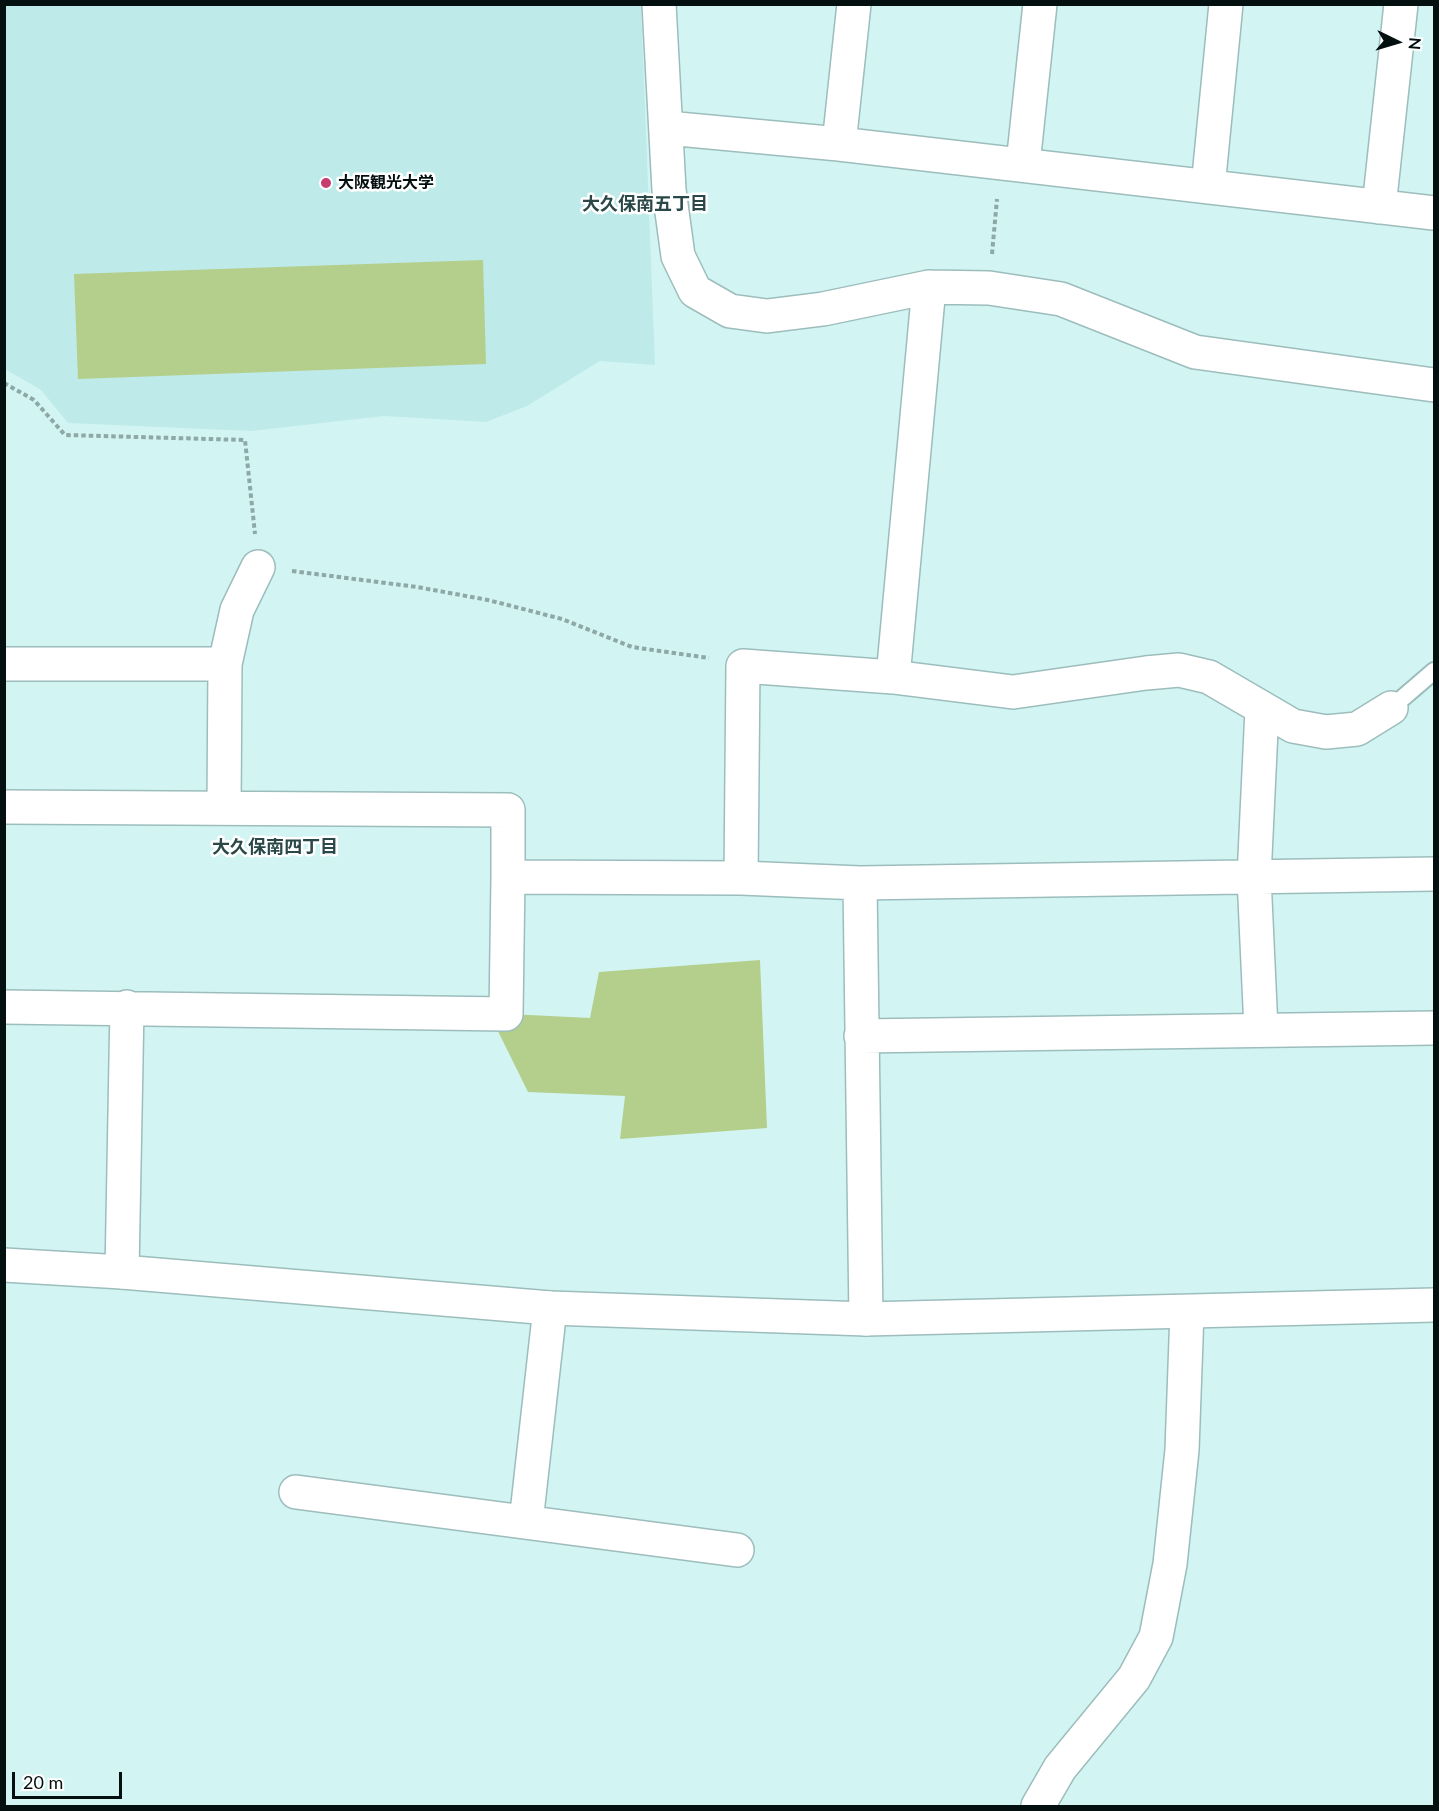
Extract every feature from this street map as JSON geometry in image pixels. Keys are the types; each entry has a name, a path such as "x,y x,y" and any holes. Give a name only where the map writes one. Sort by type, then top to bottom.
{"street":[{"path":"659,4 669,190 678,256 695,291 730,311 767,316 823,309 929,287 989,288 1061,299 1195,352 1434,384"},
{"path":"839,144 854,4"},
{"path":"1012,163 1040,4"},
{"path":"1208,187 1226,4"},
{"path":"1379,207 1401,4"},
{"path":"667,128 1012,163 1434,213"},
{"path":"893,677 929,287"},
{"path":"224,808 225,664 237,610 258,567"},
{"path":"4,664 225,664"},
{"path":"741,878 743,666 893,677 1013,692 1179,670 1209,678 1293,726 1326,732 1357,729 1391,708"},
{"path":"1261,1029 1254,877 1262,709"},
{"path":"4,807 508,810 506,1014 4,1006"},
{"path":"508,877 741,878 860,883 1434,874"},
{"path":"860,883 866,1319"},
{"path":"122,1272 127,1007"},
{"path":"861,1036 1434,1028"},
{"path":"4,1265 122,1272 550,1308 866,1319 1434,1305"},
{"path":"526,1522 550,1308"},
{"path":"1038,1806 1060,1768 1134,1678 1156,1637 1170,1564 1182,1449 1187,1312"},
{"path":"296,1491 737,1550"}],"lane":[{"path":"1391,708 1434,671"}],"path":[{"path":"989,288 1012,163"},
{"path":"4,383 34,400 65,435 246,440 258,567 417,587 488,600 562,619 632,647 716,659 743,666"}],"shaded area":[{"name":"大阪観光大学","path":"5,5 641,5 655,365 600,361 527,406 486,422 384,416 251,431 68,423 41,390 5,369"}],"green space":[{"path":"483,260 486,364 78,379 74,274"},
{"path":"760,960 767,1128 620,1139 625,1096 528,1092 489,1013 590,1018 599,972"}],"place":[{"name":"大阪観光大学","path":"326,183"}],"district":[{"name":"大久保南五丁目","path":"645,204"},
{"name":"大久保南四丁目","path":"275,847"}]}
